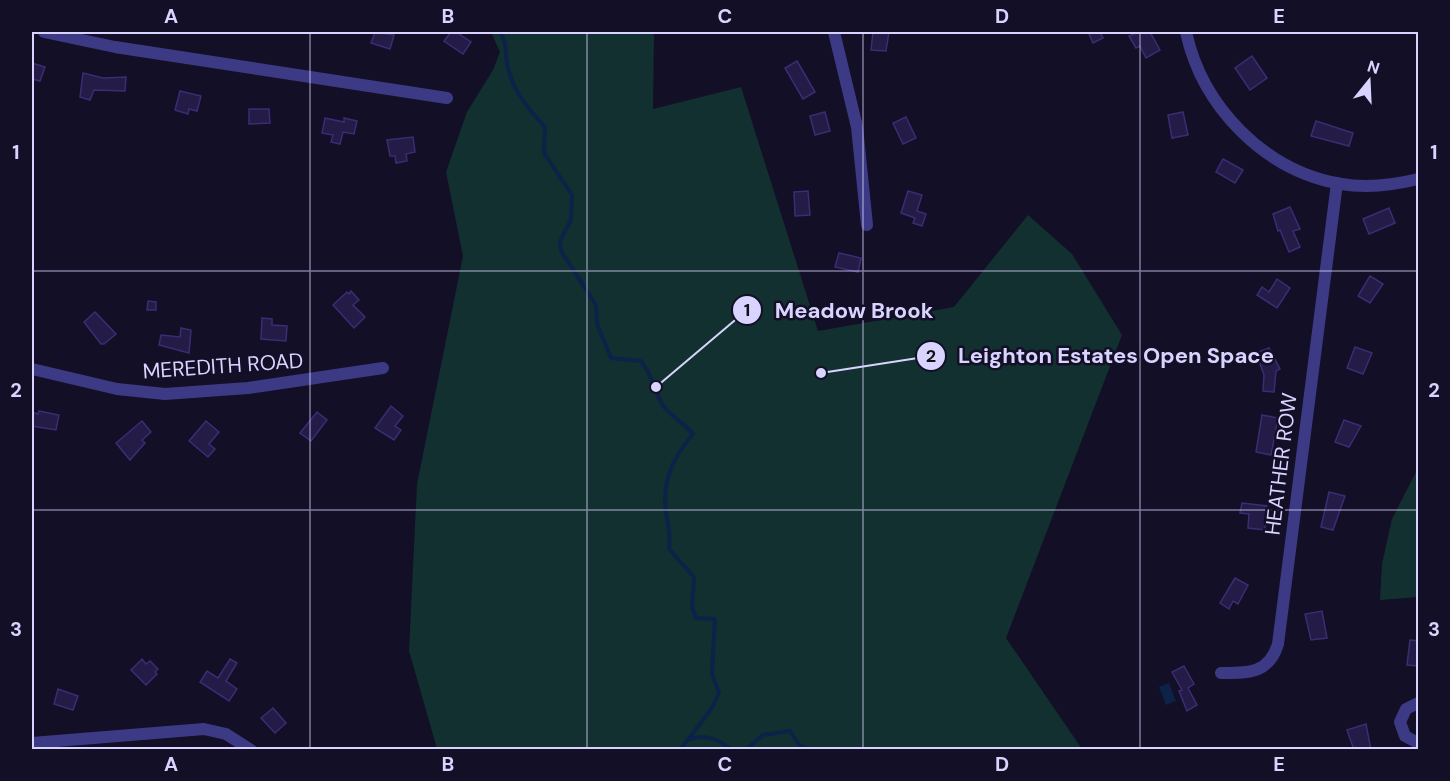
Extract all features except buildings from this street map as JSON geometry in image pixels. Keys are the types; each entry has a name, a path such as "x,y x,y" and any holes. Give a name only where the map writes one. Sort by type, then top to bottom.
{"street":[{"path":"44,32 115,47 447,98"},
{"path":"834,32 857,127 867,225"},
{"path":"1186,32 1199,73 1222,110 1248,138 1282,162 1337,183 1369,186 1419,179"},
{"name":"HEATHER ROW","path":"1221,673 1252,673 1266,664 1275,653 1278,644 1337,183"},
{"name":"MEREDITH ROAD","path":"32,369 117,389 165,394 248,388 383,368"},
{"path":"1419,703 1406,709 1400,722 1405,736 1419,743"},
{"path":"32,742 204,729 225,734 251,750"}],"green space":[{"path":"491,32 654,32 653,109 741,87 818,331 954,307 1028,215 1072,254 1122,335 1006,638 1082,749 437,749 409,651 417,484 463,256 446,172 467,112 493,70 500,52"},
{"path":"1418,472 1418,597 1380,600 1382,564 1392,519"}],"water":[{"path":"1169,683 1176,701 1166,705 1159,687"}],"waterway":[{"path":"500,32 505,43 512,81 527,105 545,127 544,153 572,195 571,220 560,241 561,251 596,305 597,324 611,358 641,361 664,407 693,434 670,470 665,500 669,549 694,577 692,608 696,618 715,619 712,674 719,693 712,708 680,750"},
{"path":"690,739 702,737 721,742 730,749 747,749 763,735 790,731 800,746 809,750"}],"place":[{"name":"Leighton Estates Open Space","path":"821,373"},
{"name":"Meadow Brook","path":"656,387"}]}
